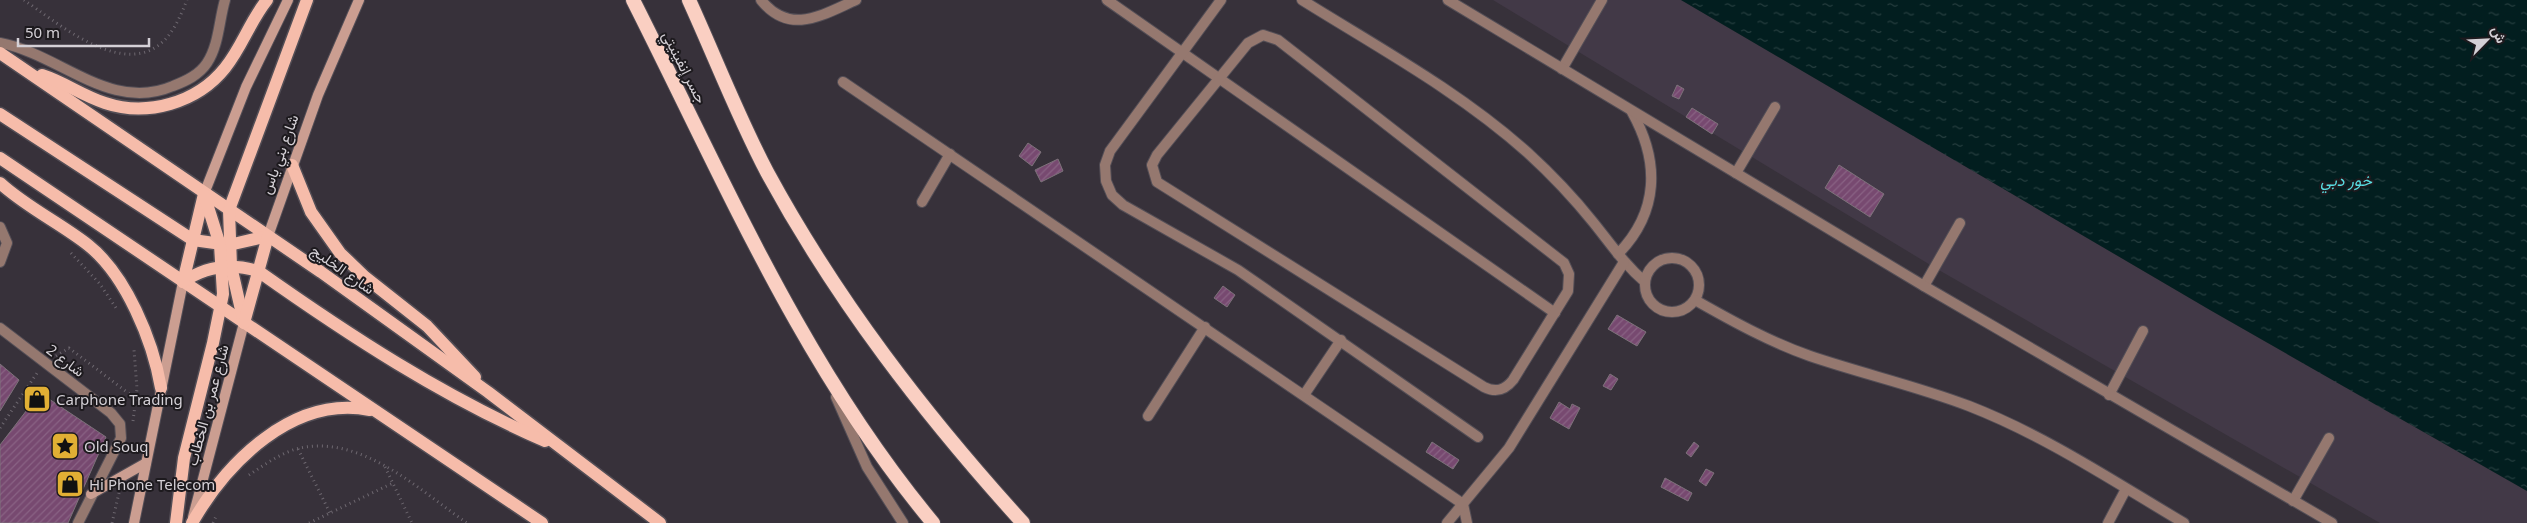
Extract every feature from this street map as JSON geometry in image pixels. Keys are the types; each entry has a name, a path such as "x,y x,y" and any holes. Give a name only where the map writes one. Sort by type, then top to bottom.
{"highway":[{"name":"جسر إنفينيتي","path":"634,0 776,288 829,379 880,455 933,523"},
{"name":"جسر إنفينيتي","path":"689,0 766,171 858,321 926,412 1023,523"}],"main road":[{"path":"28,72 60,82 116,106 144,109 174,103 196,94 217,77 233,56 250,24 268,0"},
{"path":"134,523 183,282 204,194 246,87 288,0"},
{"path":"244,323 227,266 225,245 229,210 307,0"},
{"name":"شارع بني ياس","path":"244,323 268,236 292,165 318,94 359,0"},
{"name":"شارع الخليج","path":"0,53 268,236 488,392 660,523"},
{"path":"0,114 193,240 225,245 268,236"},
{"path":"0,158 542,523"},
{"path":"292,165 311,212 340,253 365,277 432,331 488,392"},
{"path":"0,183 89,245 107,263 121,284 148,340 162,388"},
{"path":"204,194 225,245"},
{"path":"183,282 202,271 227,266 258,271 388,360 475,408 565,450"},
{"path":"176,523 184,458 221,308 227,266"},
{"name":"شارع عمر بن الخطاب","path":"192,523 244,323"},
{"path":"192,523 211,494 231,469 266,438 287,424 298,418 328,409 359,408 375,411"},
{"path":"91,494 146,463"}],"street":[{"path":"0,42 34,52 111,90 130,94 148,93 182,83 196,75 208,62 215,47 225,0"},
{"path":"761,0 775,13 800,20 817,17 856,0"},
{"path":"1108,0 1555,313"},
{"path":"1220,0 1110,151 1105,173 1108,188 1123,206 1238,270 1478,437"},
{"path":"1302,0 1452,94 1502,131 1547,171 1576,202 1621,258 1645,282"},
{"path":"1448,0 1924,286 2332,523"},
{"path":"1562,69 1602,0"},
{"path":"1268,35 1278,40 1560,258 1568,268 1570,285 1555,313 1510,384 1500,390 1489,390 1162,186 1154,177 1154,160 1252,39 1268,35"},
{"path":"843,82 1463,504 1467,523"},
{"path":"1736,173 1775,107"},
{"path":"1447,523 1509,448 1645,215 1652,185 1648,147 1632,112"},
{"path":"922,202 950,154"},
{"path":"1924,286 1960,223"},
{"path":"0,227 7,243 0,262"},
{"path":"1673,258 1682,259 1694,269 1698,277 1698,293 1690,306 1675,312 1659,309 1648,297 1645,282 1647,274 1658,262 1673,258"},
{"path":"1694,300 1750,330 1808,355 1937,394 2002,420 2066,452 2184,523"},
{"path":"1148,416 1205,327"},
{"name":"شارع 2","path":"0,328 111,413 120,424 122,431 119,445 91,494 78,523"},
{"path":"2109,395 2143,331"},
{"path":"1304,395 1341,340"},
{"path":"829,379 855,442 876,482 903,523"},
{"path":"2292,501 2329,438"},
{"path":"2108,523 2126,489"}],"path":[{"path":"24,0 85,40 108,51 130,54 151,50 162,42 175,26 188,0"},
{"path":"67,249 100,284 118,311"},
{"path":"132,422 137,389 133,344"},
{"path":"242,481 275,458 298,449 335,447 359,454 384,466 466,523"},
{"path":"298,449 330,513"},
{"path":"384,466 412,523"},
{"path":"112,523 122,475"},
{"path":"309,523 393,483"},
{"path":"213,523 221,506"}],"shaded area":[{"path":"1493,0 1681,0 2210,310 2527,491 2527,523 2380,523 1937,269"}],"water":[{"name":"خور دبي","path":"1681,0 2527,0 2527,491 2210,310"}],"building":[{"path":"1677,85 1684,89 1679,99 1672,96"},
{"path":"1692,108 1718,124 1712,134 1686,117"},
{"path":"1028,143 1041,152 1032,166 1019,156"},
{"path":"1058,159 1063,171 1041,182 1035,170"},
{"path":"1839,165 1884,194 1870,217 1825,188"},
{"path":"1223,286 1235,295 1227,307 1214,298"},
{"path":"1617,315 1646,332 1637,346 1608,329"},
{"path":"0,364 19,380 0,411"},
{"path":"1610,374 1618,379 1611,390 1603,386"},
{"path":"40,393 106,437 68,523 0,523 0,445"},
{"path":"1559,402 1570,409 1572,404 1580,408 1569,429 1550,418"},
{"path":"1432,442 1459,460 1453,469 1426,452"},
{"path":"1694,442 1699,446 1691,457 1686,453"},
{"path":"1706,469 1714,473 1706,486 1699,481"},
{"path":"1665,478 1692,493 1688,501 1661,487"}],"place":[{"name":"Carphone Trading","path":"37,399"},
{"name":"Old Souq","path":"65,446"},
{"name":"Hi Phone Telecom","path":"70,484"}]}
